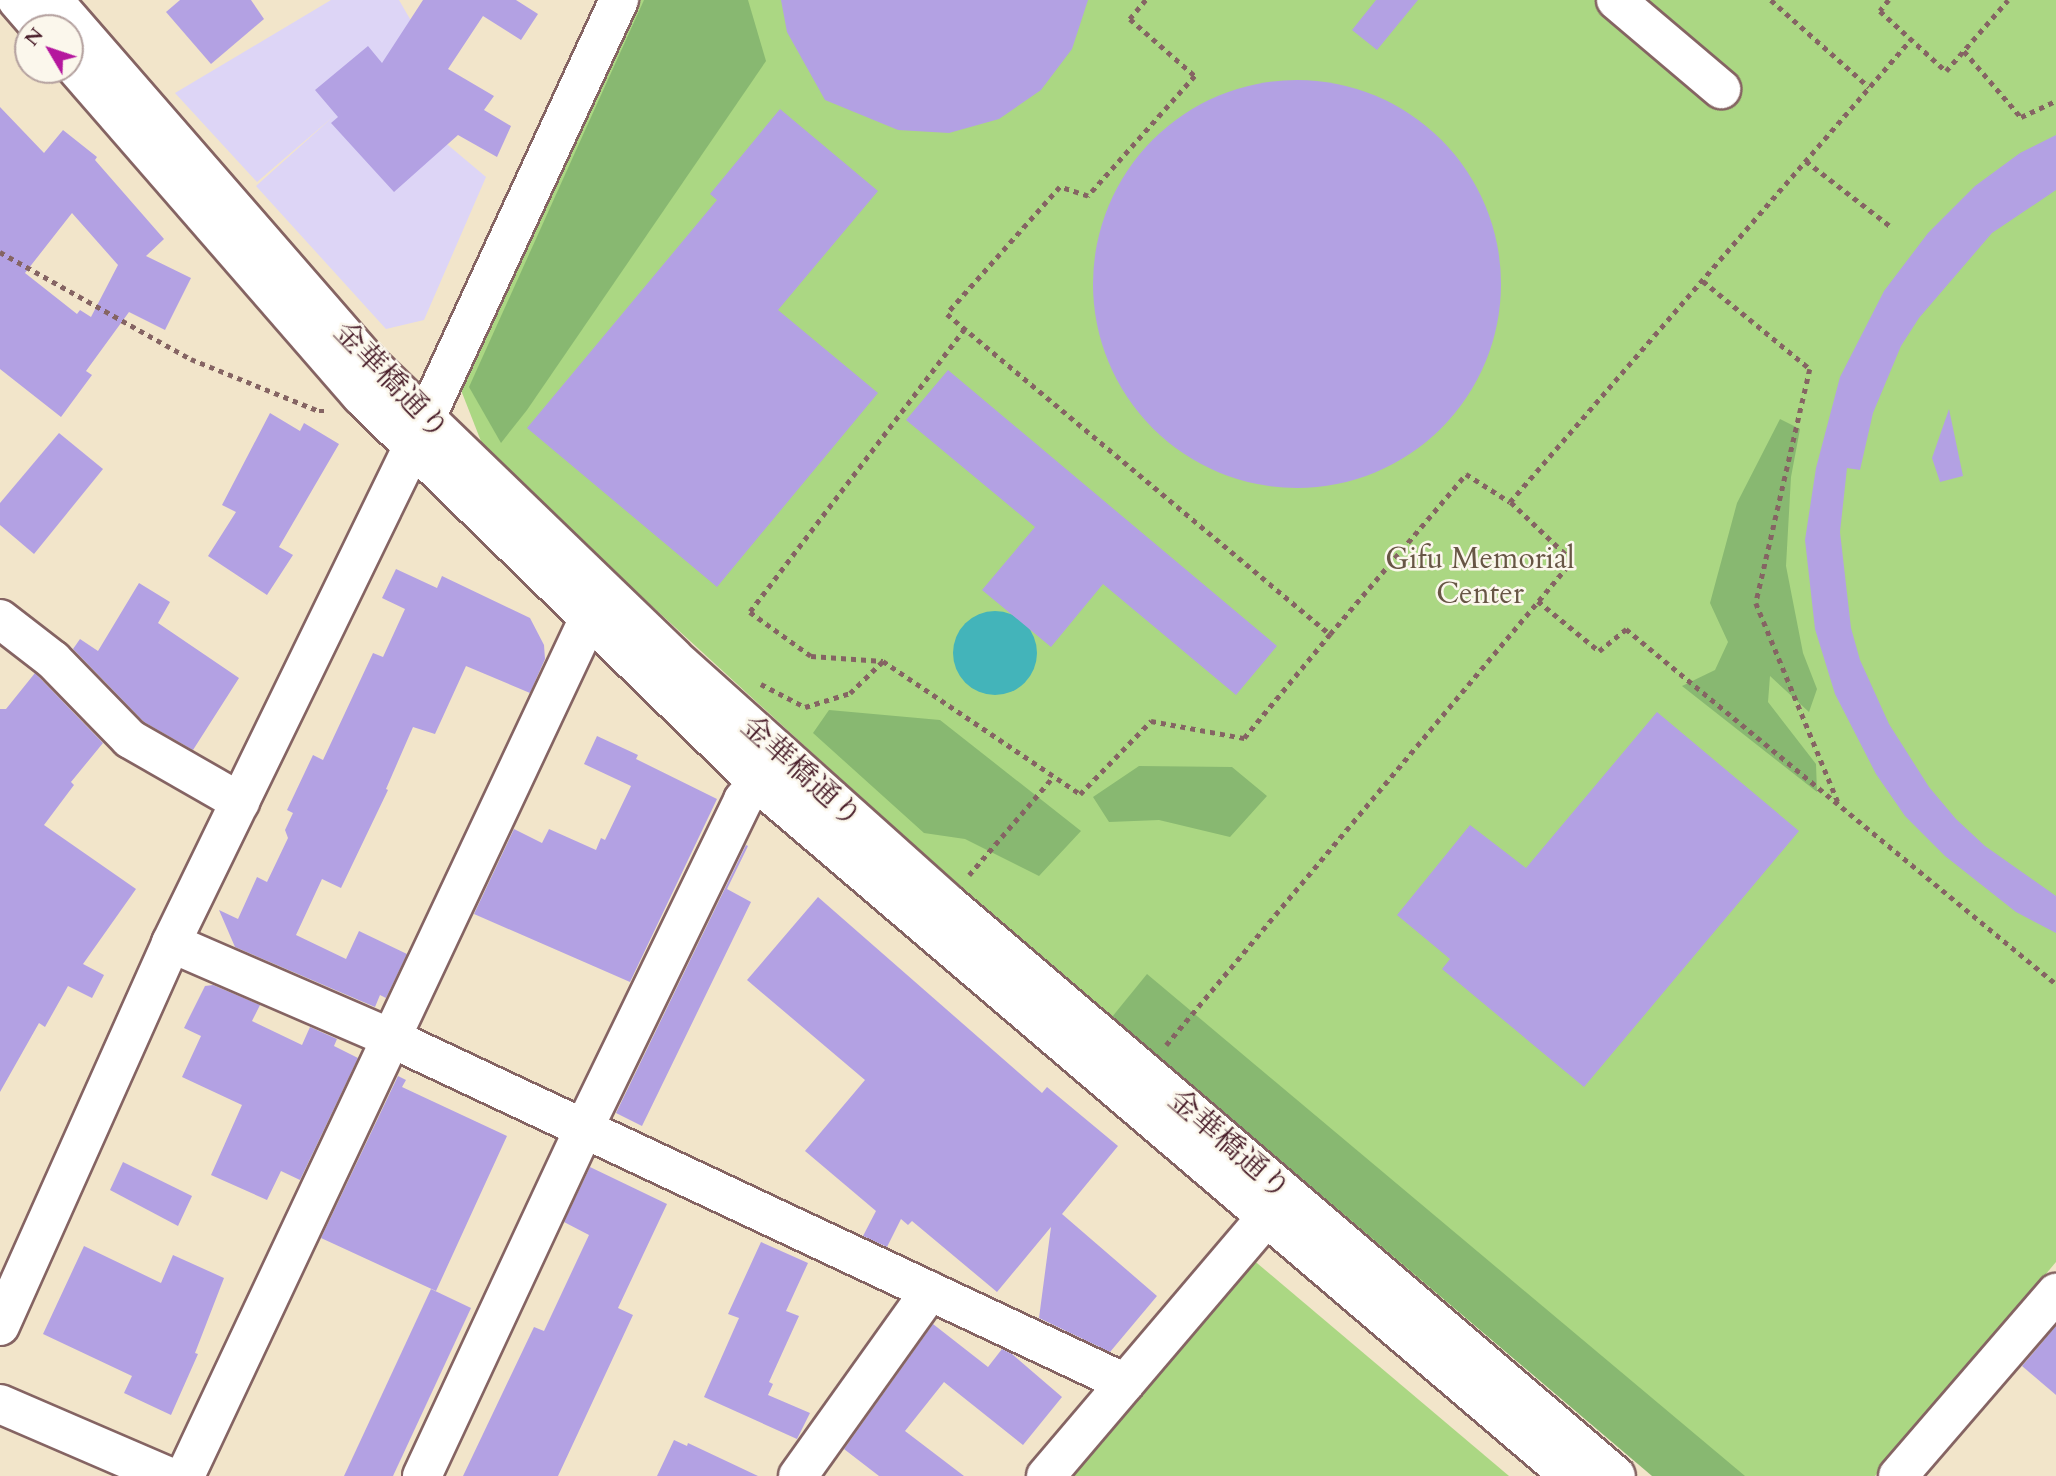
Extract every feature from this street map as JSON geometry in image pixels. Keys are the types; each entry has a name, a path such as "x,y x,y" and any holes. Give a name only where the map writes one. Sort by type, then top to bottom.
{"street":[{"path":"17,0 29,14"},
{"name":"金華橋通り","path":"53,0 368,362 418,434 588,620 758,783 1265,1219 1570,1476"},
{"path":"0,1326 171,943 418,434 619,0"},
{"path":"1616,0 1721,89"},
{"name":"金華橋通り","path":"84,77 361,396 418,434 672,656 946,902 1616,1476"},
{"path":"0,619 53,660 130,739 240,802"},
{"path":"185,1476 588,620"},
{"path":"422,1476 584,1128 743,800 758,783"},
{"path":"171,943 391,1038 1125,1383"},
{"path":"1046,1476 1265,1219"},
{"path":"798,1476 930,1291"},
{"path":"1898,1476 2056,1293"},
{"path":"0,1404 167,1476"}],"path":[{"path":"1146,0 1130,19 1195,76 1088,196 1060,187 947,314 1329,634"},
{"path":"1771,0 1869,87"},
{"path":"1889,0 1880,11 1946,71 2008,0"},
{"path":"1510,502 1911,39"},
{"path":"1964,51 2021,117 2056,101"},
{"path":"1806,161 1889,226"},
{"path":"0,252 191,359 319,411 346,408 361,396"},
{"path":"1703,281 1810,369 1756,603 1839,804"},
{"path":"965,329 750,612 811,656 883,661 1080,794 1151,721 1244,738 1466,474 1510,502 1572,561 1144,1072"},
{"path":"1538,601 1599,651 1626,629 2056,984"},
{"path":"753,680 805,707 850,693 883,661"},
{"path":"946,902 1054,776"}],"shaded area":[{"path":"331,0 399,0 421,38 372,81 486,177 424,320 386,329 256,186 335,115 257,182 175,93"}],"green space":[{"name":"Gifu Memorial Center","path":"635,0 2056,0 2056,1262 1875,1476 1654,1476 1022,945 486,454 459,385"},
{"path":"644,0 748,0 766,61 527,410 501,443 469,387"},
{"path":"1780,419 1800,429 1791,477 1786,566 1803,653 1817,689 1809,712 1770,676 1768,702 1816,764 1817,792 1682,686 1715,670 1728,642 1710,603 1737,503"},
{"path":"829,710 940,720 1081,831 1039,876 965,839 924,833 813,733"},
{"path":"1139,766 1232,767 1267,796 1230,837 1159,820 1109,822 1093,797"},
{"path":"1147,974 1745,1476 1652,1476 1112,1017"},
{"path":"1251,1258 1509,1476 1064,1476"}],"water":[{"path":"987,611 1003,611 1019,618 1030,629 1037,645 1034,669 1025,683 1003,695 987,695 971,688 960,677 953,661 953,645 960,629 971,618"}],"building":[{"path":"180,0 251,0 264,19 211,64 166,12"},
{"path":"423,0 516,0 538,14 521,40 483,16 448,69 494,96 484,110 511,126 497,157 458,135 394,192 331,123 338,117 315,90 368,46 382,63"},
{"path":"781,0 1088,0 1072,49 1041,90 999,119 949,133 898,130 825,100 787,32"},
{"path":"1376,0 1418,0 1377,50 1352,30"},
{"path":"1297,80 1337,84 1375,96 1410,115 1441,140 1466,171 1485,206 1497,244 1501,284 1497,324 1485,362 1466,397 1441,428 1410,453 1375,472 1337,484 1297,488 1257,484 1219,472 1184,453 1153,428 1128,397 1109,362 1097,324 1093,284 1097,244 1109,206 1128,171 1153,140 1184,115 1219,96 1257,84"},
{"path":"0,107 44,153 63,130 97,157 95,160 164,239 146,256 191,278 165,330 129,312 86,371 92,375 61,417 0,369","holes":["72,213 118,265 91,317 80,310 77,314 25,273"]},
{"path":"780,109 878,191 778,310 878,393 717,587 527,428 717,200 710,194"},
{"path":"2056,135 2056,190 1992,233 1919,318 1901,346 1873,413 1860,470 1847,468 1840,532 1851,628 1860,660 1889,724 1929,787 1956,819 1985,846 2056,896 2056,933 2016,912 1945,856 1905,816 1876,774 1835,694 1815,629 1805,540 1816,468 1840,377 1884,291 1928,233 1975,186 2020,153"},
{"path":"948,370 1277,646 1236,695 1103,584 1051,647 982,590 1035,527 906,420"},
{"path":"1949,409 1963,476 1940,482 1932,458"},
{"path":"270,413 300,431 304,423 339,444 279,547 293,555 267,595 208,556 236,512 222,505"},
{"path":"59,433 103,469 34,554 0,525 0,503"},
{"path":"396,569 437,588 442,576 530,618 544,645 545,659 530,693 466,666 435,734 413,727 386,789 388,790 341,888 322,879 296,935 346,959 359,931 407,954 386,998 380,995 375,1007 235,947 219,910 238,919 257,877 267,882 288,838 285,830 293,813 287,810 313,755 323,760 373,653 383,657 405,609 382,598"},
{"path":"139,583 170,602 158,623 239,678 193,750 144,722 73,649 80,639 98,651"},
{"path":"35,673 103,743 71,782 74,785 44,825 136,889 83,964 104,975 92,998 68,986 45,1027 39,1023 0,1092 0,709 6,709"},
{"path":"1657,712 1799,831 1584,1087 1442,969 1450,959 1397,915 1470,825 1526,868"},
{"path":"597,736 638,755 636,759 717,799 630,982 474,914 514,829 542,843 549,829 596,850 601,838 605,840 631,786 584,764"},
{"path":"746,845 748,846 727,889 751,902 642,1126 616,1113"},
{"path":"818,897 1042,1093 1047,1087 1118,1146 1062,1214 1157,1296 1110,1352 1039,1318 1051,1227 997,1292 912,1221 908,1225 901,1219 887,1247 863,1236 876,1211 805,1151 865,1080 747,980"},
{"path":"213,985 260,1005 252,1021 302,1045 310,1027 337,1039 334,1046 358,1058 300,1180 281,1171 267,1200 211,1175 242,1105 182,1077 201,1036 184,1028 205,986"},
{"path":"398,1076 406,1080 402,1087 507,1136 436,1291 321,1238"},
{"path":"123,1162 192,1196 178,1226 110,1190"},
{"path":"590,1167 667,1204 618,1308 633,1315 558,1476 463,1476 534,1327 544,1331 589,1235 564,1222"},
{"path":"761,1242 808,1263 786,1311 799,1316 769,1382 773,1384 768,1395 810,1413 797,1439 704,1397 739,1318 728,1314"},
{"path":"84,1246 161,1283 173,1255 224,1278 195,1353 198,1354 171,1415 124,1393 132,1376 43,1334"},
{"path":"431,1289 471,1308 393,1476 344,1476"},
{"path":"933,1324 988,1367 1002,1349 1012,1354 1062,1397 1023,1445 944,1382 905,1431 964,1476 879,1476 844,1449"},
{"path":"2056,1326 2056,1395 2022,1366"},
{"path":"674,1440 687,1446 688,1443 758,1476 657,1476"}]}
